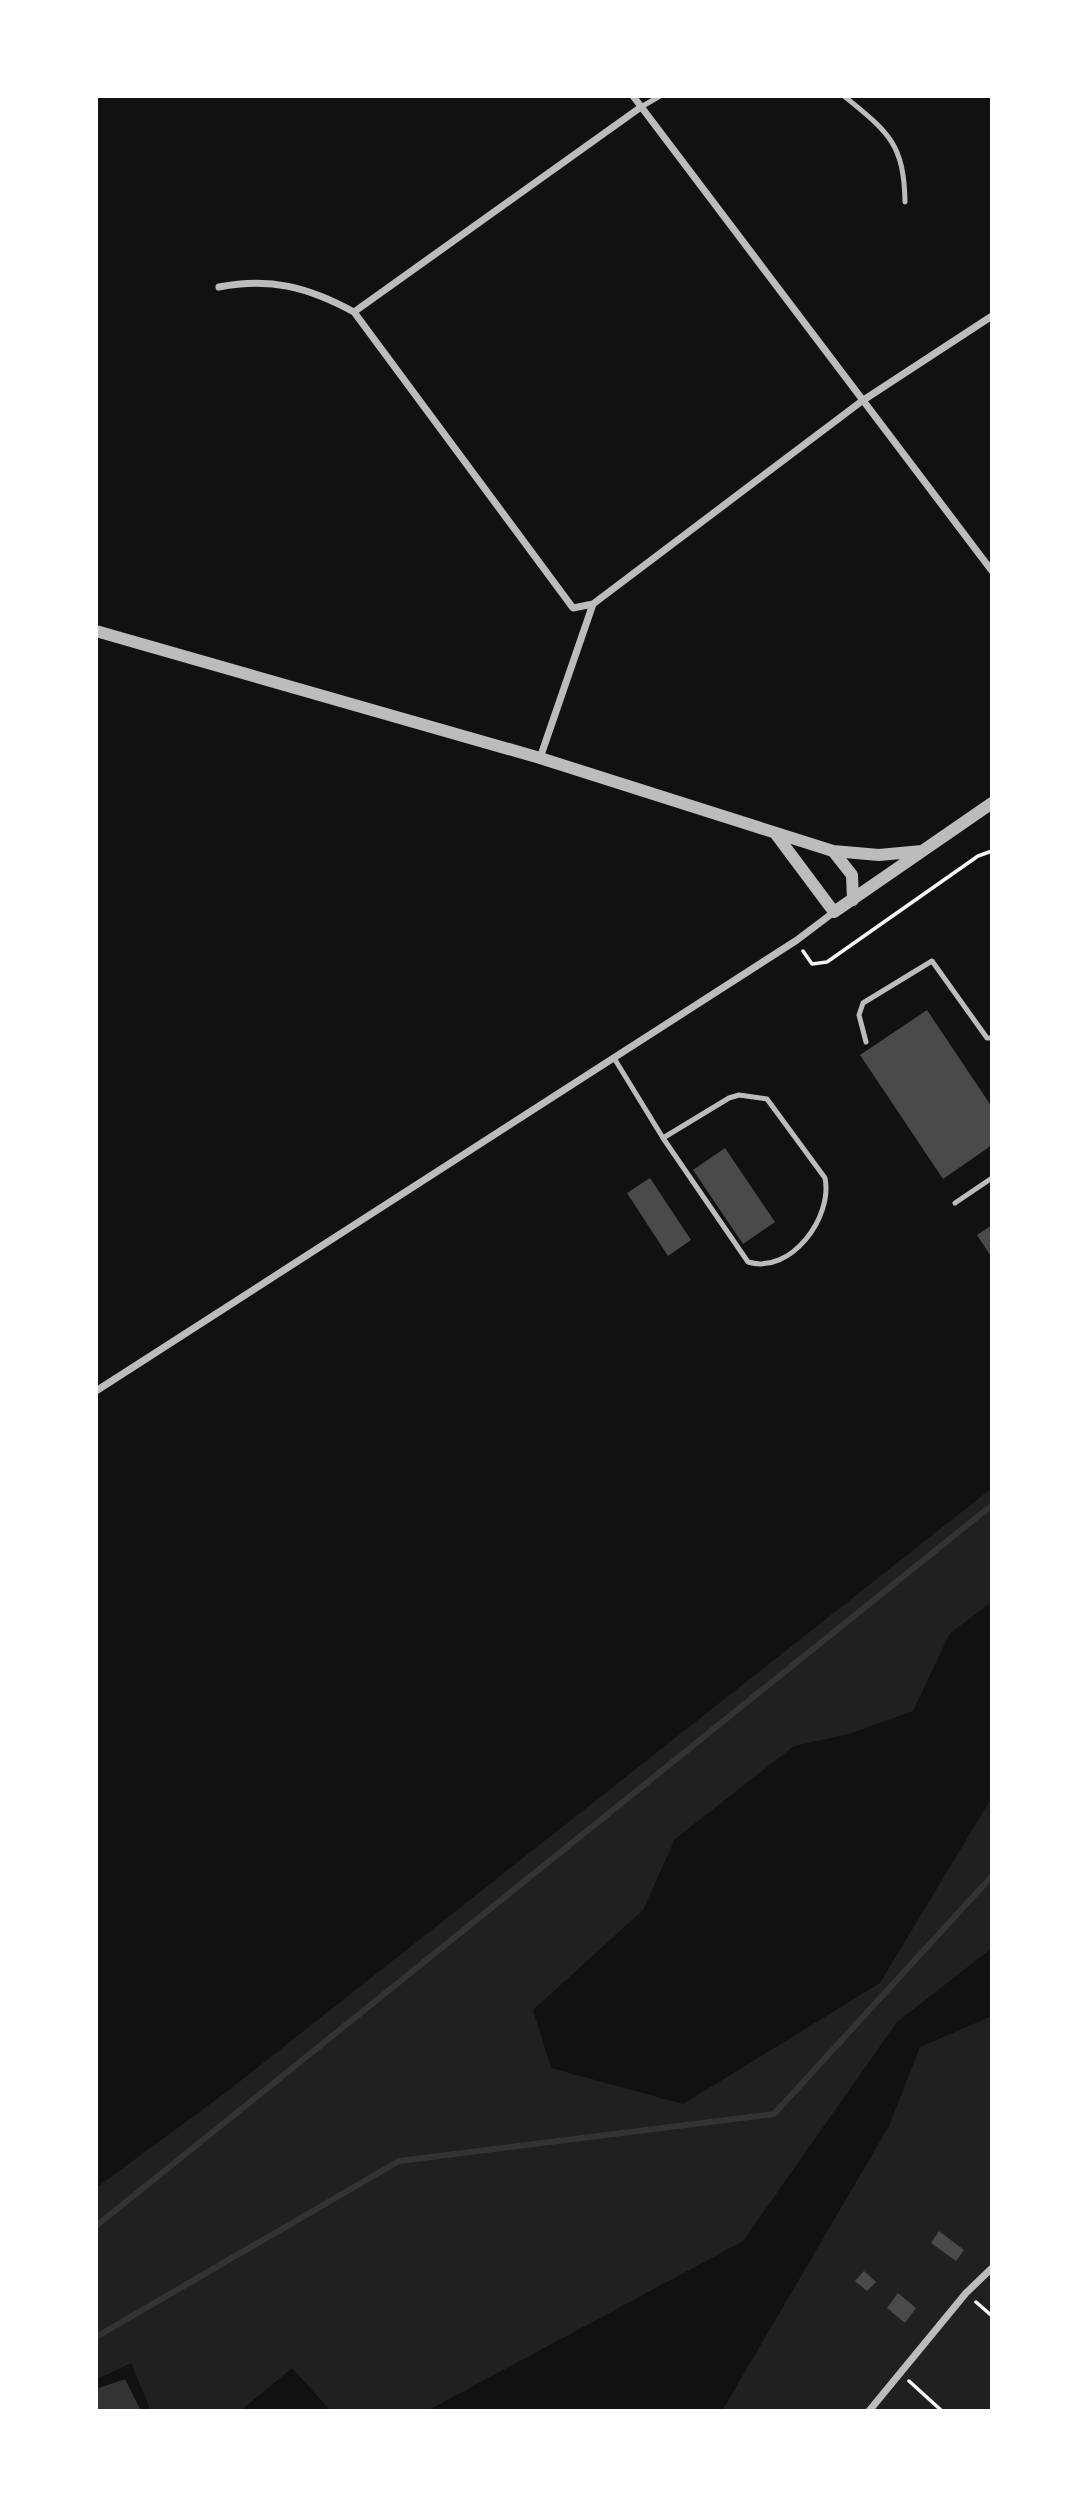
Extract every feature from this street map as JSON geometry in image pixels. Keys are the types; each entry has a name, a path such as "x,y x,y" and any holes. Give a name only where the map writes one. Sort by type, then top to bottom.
{"street":[{"path":"633,96 992,571"},
{"path":"354,312 641,107"},
{"path":"219,287 249,281 269,281 331,300 354,312 573,608 593,604 862,401 992,316"},
{"path":"540,758 593,604"},
{"path":"96,631 540,758 833,851 879,855 922,851"},
{"path":"96,1391 797,940 992,803"},
{"path":"775,833 834,912"},
{"path":"833,851 852,874 853,900"},
{"path":"869,2411 966,2293 992,2268"}],"lane":[{"path":"641,107 660,96"},
{"path":"844,96 873,120 897,147 904,171 905,202"},
{"path":"866,1042 859,1015 863,1003 932,961 987,1038 992,1038"},
{"path":"614,1058 663,1138 748,1262 761,1266 803,1244 818,1220 828,1192 825,1178 767,1099 739,1095 729,1098 663,1138"},
{"path":"954,1203 992,1178"}],"path":[{"path":"797,940 812,964 827,962 978,856 992,851"},
{"path":"966,2293 992,2316"},
{"path":"900,2373 942,2411"}],"shaded area":[{"path":"992,1488 992,1602 950,1633 913,1711 849,1734 794,1746 675,1839 643,1910 533,2010 551,2068 683,2104 880,1983 992,1797 992,1948 897,2022 743,2241 427,2411 331,2411 292,2368 240,2411 151,2411 131,2363 96,2380 96,2188 225,2093"},
{"path":"992,2016 992,2411 722,2411 889,2126 920,2047"},
{"path":"125,2379 141,2411 96,2411 96,2389"}],"building":[{"path":"927,1010 992,1107 992,1145 943,1179 860,1055"},
{"path":"725,1148 775,1222 743,1244 693,1170"},
{"path":"650,1178 691,1240 668,1256 627,1193"},
{"path":"992,1225 992,1258 977,1235"},
{"path":"939,2231 964,2250 956,2261 931,2243"},
{"path":"864,2271 876,2282 867,2291 855,2281"},
{"path":"898,2293 916,2308 905,2323 887,2308"}],"waterway":[{"path":"96,2226 992,1505"},
{"path":"96,2337 399,2161 774,2114 992,1876"}]}
